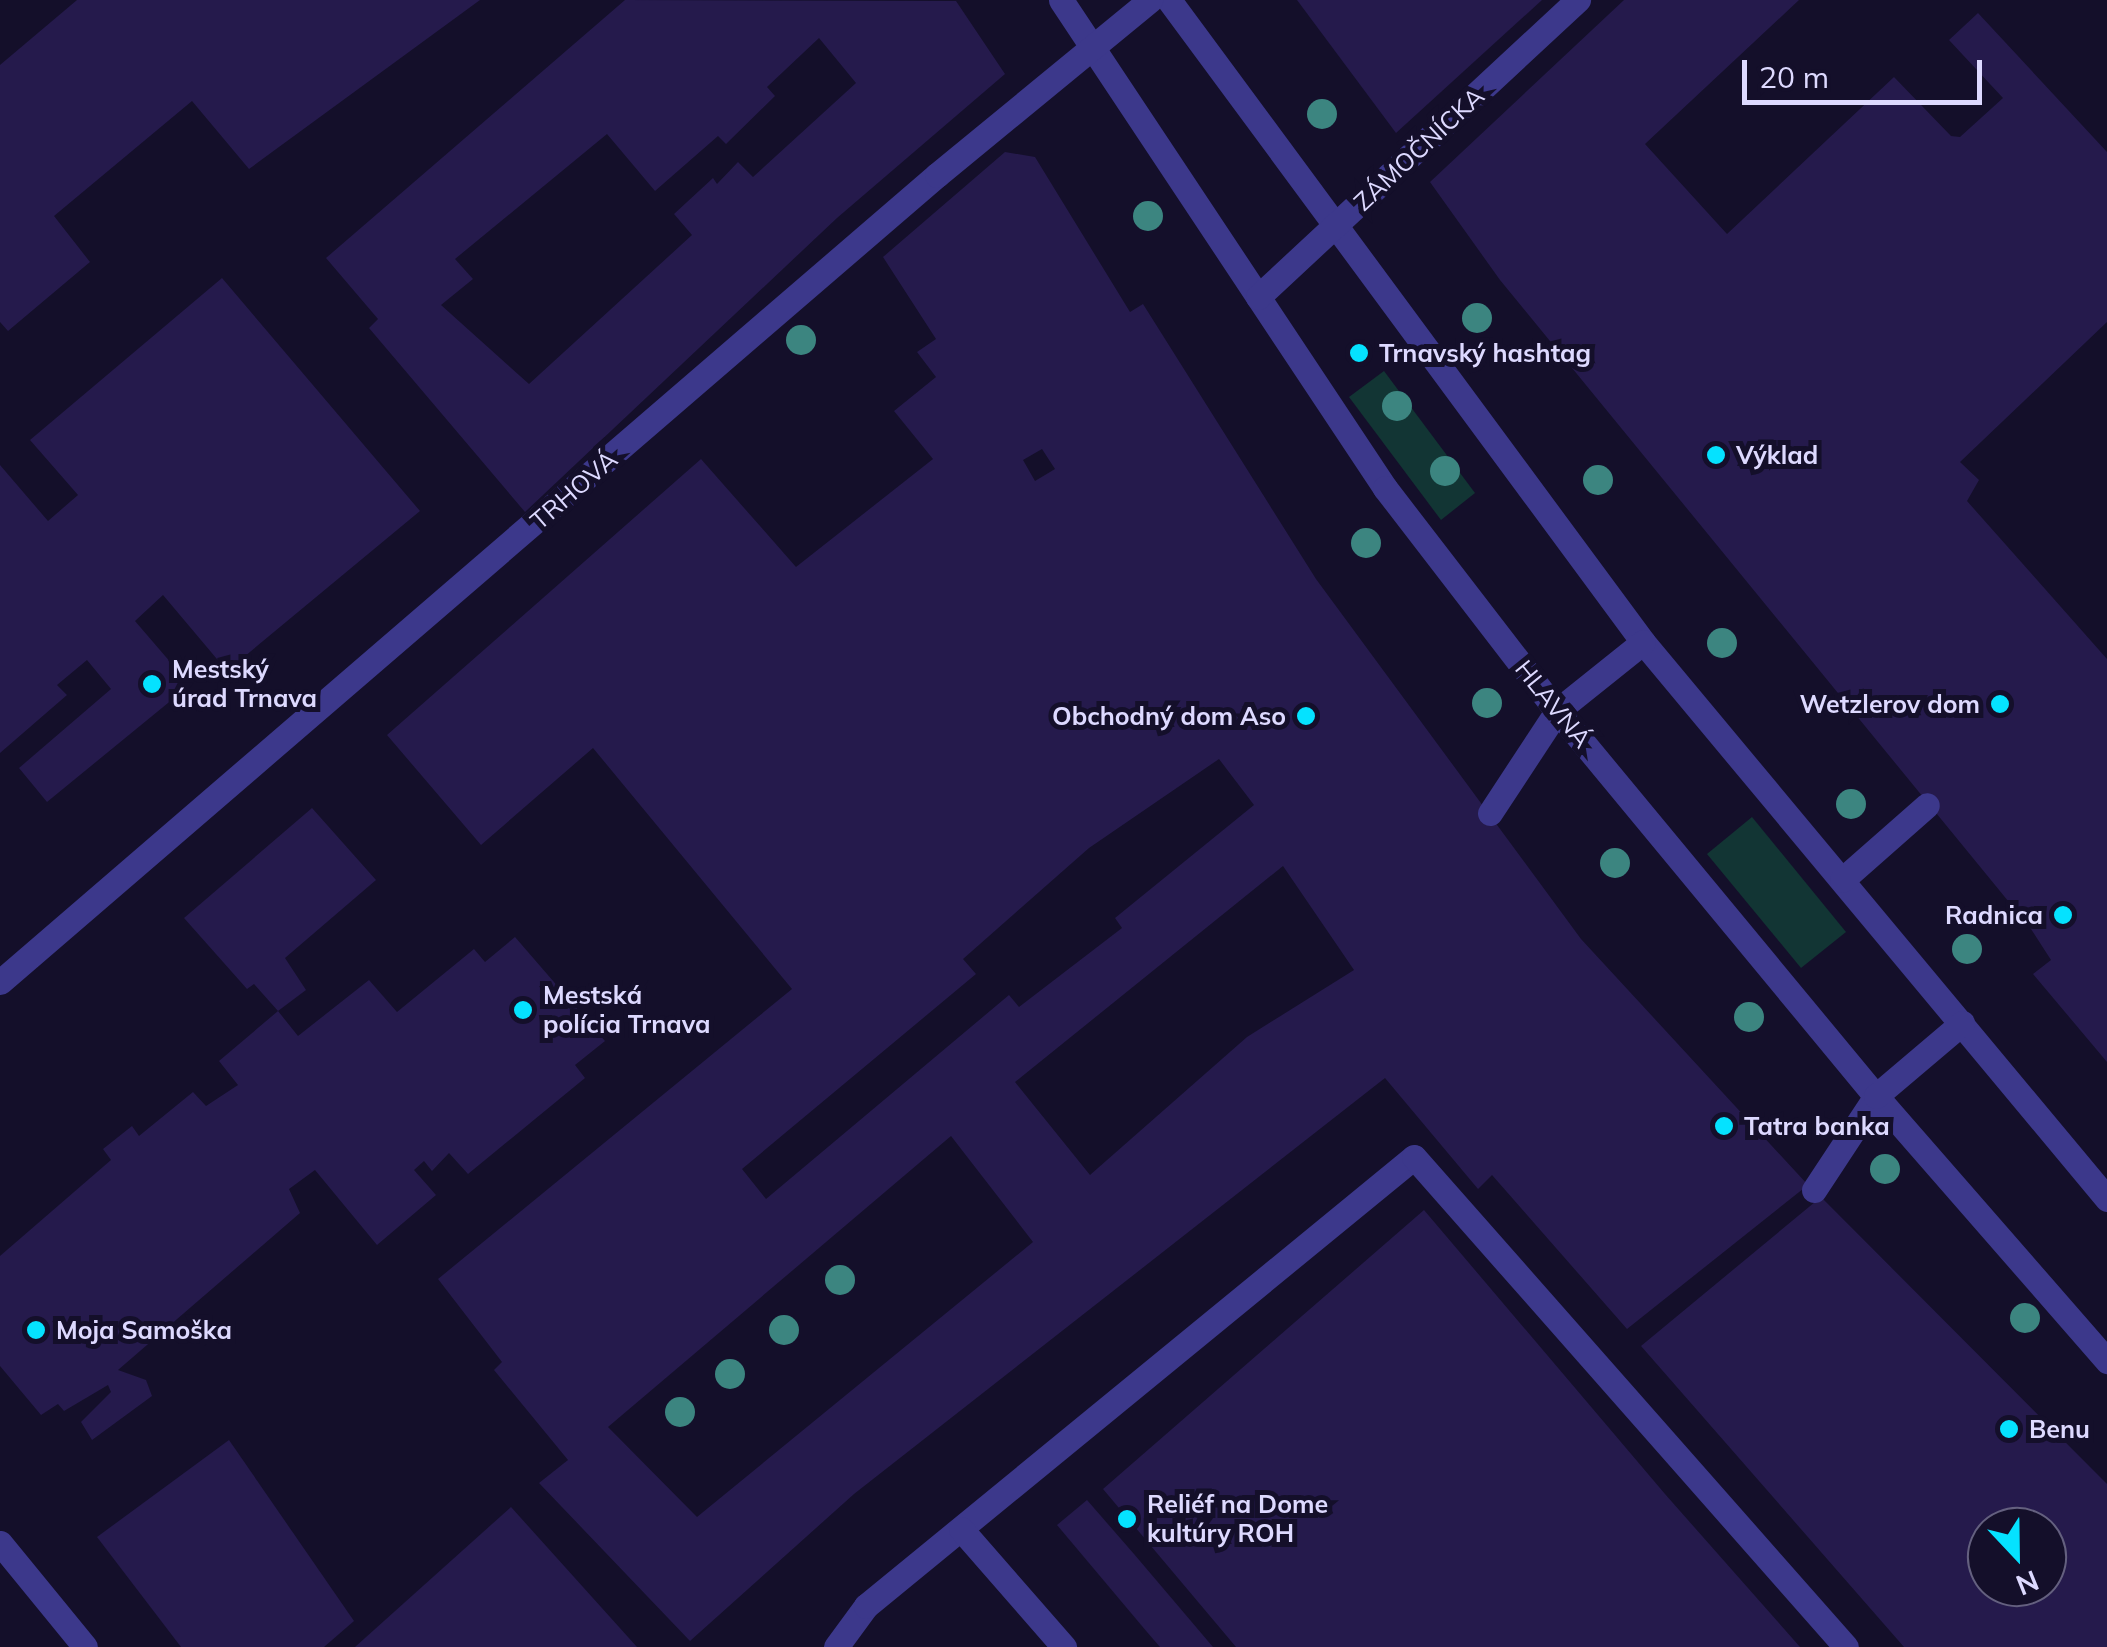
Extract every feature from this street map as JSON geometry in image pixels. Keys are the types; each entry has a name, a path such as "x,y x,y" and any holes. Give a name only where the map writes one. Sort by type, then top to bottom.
{"street":[{"name":"HLAVNÁ","path":"1061,0 1385,488 1557,711 1876,1096 2107,1361"},
{"name":"TRHOVÁ","path":"0,982 1089,45 1150,0"},
{"path":"1169,0 1333,230 1643,642 2107,1199"},
{"name":"ZÁMOČNÍCKA","path":"1258,298 1578,0"},
{"path":"1490,812 1557,711 1643,642"},
{"path":"1842,880 1927,805"},
{"path":"1814,1190 1876,1096 1962,1023"},
{"path":"836,1647 866,1606 1414,1157 1846,1647"},
{"path":"962,1529 1064,1647"},
{"path":"0,1543 85,1647"}],"green space":[{"path":"1384,371 1475,493 1441,520 1349,397"},
{"path":"1752,817 1846,932 1801,968 1707,854"}],"building":[{"path":"77,0 480,0 249,169 192,101 54,216 90,262 8,331 0,322 0,65"},
{"path":"625,0 956,1 1005,74 837,218 525,512 369,328 378,319 326,258","holes":["819,38 856,83 753,177 738,162 717,184 713,178 674,214 692,235 529,384 441,305 473,279 455,259 607,134 655,191 718,136 726,144 775,96 767,87"]},
{"path":"1297,0 1542,0 1396,133"},
{"path":"1624,0 1799,0 1645,144 1727,234 1894,77 1951,136 1960,137 2003,98 1949,40 1978,13 2107,152 2107,322 1960,462 1979,480 1967,501 2107,659 2107,1062 2033,974 2051,960 2031,929 1500,280 1430,182"},
{"path":"1005,152 1035,157 1130,312 1143,304 1316,579 1581,939 1808,1185 1627,1329 1492,1175 1478,1189 1385,1078 854,1494 690,1641 539,1483 568,1460 494,1370 502,1362 438,1279 792,989 593,748 481,845 387,735 701,459 796,567 933,459 894,411 936,377 917,352 936,339 883,257","holes":["1042,449 1055,469 1035,481 1023,460","1219,759 1254,805 1115,918 1122,928 1019,1007 1009,995 766,1199 742,1169 976,974 963,959 1089,848","1283,866 1354,970 1247,1037 1090,1175 1015,1082","951,1136 1033,1242 697,1517 608,1427"]},
{"path":"222,278 420,511 227,671 163,595 135,621 190,685 47,802 19,768 111,689 87,660 57,685 67,695 0,753 0,465 48,521 78,495 30,440"},
{"path":"312,808 376,880 285,958 306,990 278,1011 254,984 247,989 184,918"},
{"path":"515,937 605,1041 575,1065 585,1078 468,1174 449,1153 432,1171 424,1161 414,1170 436,1195 377,1245 315,1170 289,1189 300,1213 118,1370 146,1380 152,1396 92,1440 81,1422 111,1392 108,1385 64,1411 58,1404 41,1415 0,1366 0,1256 111,1160 103,1149 132,1126 139,1136 193,1092 206,1106 238,1085 219,1061 278,1011 298,1036 369,980 397,1012 474,949 485,962"},
{"path":"1821,1197 2107,1484 2107,1647 1904,1647 1641,1346"},
{"path":"1424,1210 1800,1647 1236,1647 1103,1489"},
{"path":"229,1440 354,1621 324,1647 181,1647 97,1537"},
{"path":"1087,1500 1213,1647 1160,1647 1147,1632 1057,1525"},
{"path":"511,1507 637,1647 355,1647"}],"place":[{"name":"Trnavský hashtag","path":"1359,353"},
{"name":"Výklad","path":"1716,455"},
{"name":"Mestský úrad Trnava","path":"152,684"},
{"name":"Wetzlerov dom","path":"2000,704"},
{"name":"Obchodný dom Aso","path":"1306,716"},
{"name":"Radnica","path":"2063,915"},
{"name":"Mestská polícia Trnava","path":"523,1010"},
{"name":"Tatra banka","path":"1724,1126"},
{"name":"Moja Samoška","path":"36,1330"},
{"name":"Benu","path":"2009,1429"},
{"name":"Reliéf na Dome kultúry ROH","path":"1127,1519"}]}
